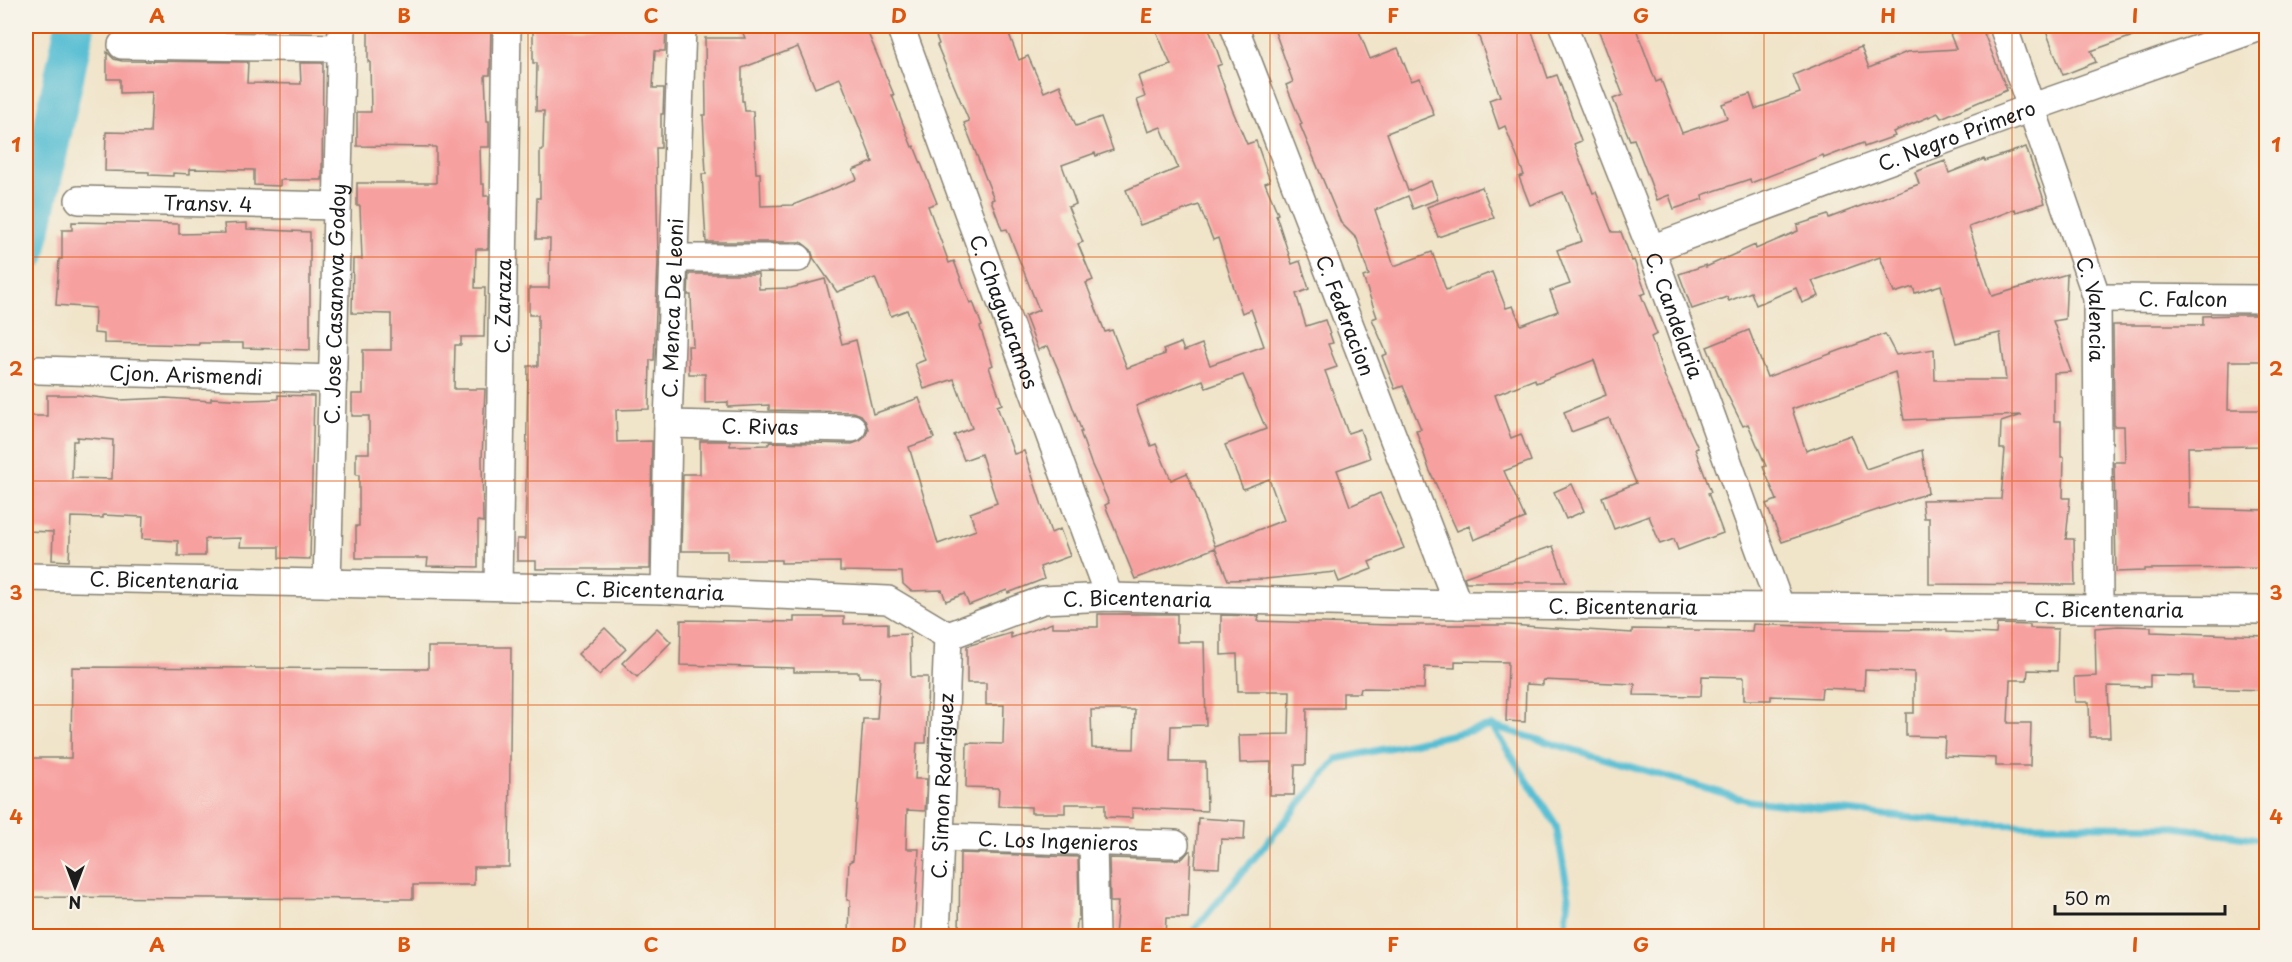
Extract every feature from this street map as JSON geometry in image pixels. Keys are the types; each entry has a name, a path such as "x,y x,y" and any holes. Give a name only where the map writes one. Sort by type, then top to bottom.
{"street":[{"name":"C. Zaraza","path":"498,586 507,26"},
{"name":"C. Menca De Leoni","path":"665,590 668,424 682,26"},
{"name":"C. Chaguaramos","path":"900,26 1109,597"},
{"name":"C. Federacion","path":"1234,26 1458,605"},
{"name":"C. Candelaria","path":"1563,26 1651,249 1780,606"},
{"name":"C. Valencia","path":"2003,26 2033,107 2097,298 2099,608"},
{"name":"C. Negro Primero","path":"1651,249 2033,107 2263,26"},
{"path":"122,45 342,37"},
{"name":"C. Jose Casanova Godoy","path":"327,583 342,37"},
{"name":"Transv. 4","path":"79,200 337,206"},
{"path":"674,258 798,258"},
{"name":"C. Falcon","path":"2097,298 2266,299"},
{"name":"Cjon. Arismendi","path":"39,370 333,379"},
{"name":"C. Rivas","path":"668,424 852,429"},
{"name":"C. Bicentenaria","path":"26,577 665,590 888,600 948,636 1042,600 1109,597 1458,605 2266,610"},
{"name":"C. Simon Rodriguez","path":"936,936 948,636"},
{"name":"C. Los Ingenieros","path":"941,837 1174,844"},
{"path":"1093,843 1095,936"}],"building":[{"path":"368,26 491,26 490,75 485,75 489,147 480,147 481,184 484,184 484,196 489,196 488,249 476,249 475,288 485,288 484,337 461,337 461,345 455,345 454,389 485,389 482,459 483,522 478,521 478,567 427,566 428,558 356,558 356,526 359,526 359,475 356,475 356,453 369,453 369,416 352,416 352,394 363,394 363,350 391,350 391,314 352,313 353,259 362,259 357,183 436,183 436,147 357,146 357,112 371,112"},
{"path":"533,26 666,26 665,51 655,51 653,88 664,88 661,148 656,148 658,261 654,360 650,360 649,409 616,410 617,442 652,441 650,569 536,569 536,561 517,561 517,539 525,539 528,366 538,366 538,315 529,315 529,288 549,288 550,239 536,239 544,111 536,111 537,63 533,63"},
{"path":"740,26 865,26 894,95 892,95 912,147 914,146 937,203 928,206 949,263 954,261 970,303 973,302 982,326 980,327 993,365 989,367 1002,404 997,406 1014,454 1024,451 1051,533 1060,529 1070,556 1040,567 1044,579 969,605 964,594 946,601 942,590 911,591 903,584 902,572 840,571 840,562 781,563 781,560 727,560 727,551 681,551 683,474 700,474 700,441 730,441 730,446 768,445 770,442 852,444 865,437 868,429 861,415 853,412 769,410 769,405 728,407 728,402 705,403 705,374 689,374 688,346 693,346 691,295 688,295 689,274 758,274 759,289 791,288 825,279 842,344 856,340 873,414 919,398 934,438 909,447 938,544 976,530 970,513 997,503 981,454 964,460 954,435 972,428 954,379 924,389 915,364 925,360 907,310 891,316 875,278 837,292 814,259 811,250 801,242 706,242 702,174 706,174 703,115 706,115 705,38 745,38","holes":["798,47 815,88 840,78 873,162 853,170 857,179 793,205 761,206 760,173 756,173 753,111 745,111 744,101 742,101 742,68"]},
{"path":"932,26 1006,26 1019,60 1028,56 1044,92 1060,85 1076,126 1101,117 1113,150 1096,156 1095,153 1062,165 1076,204 1068,207 1083,242 1078,244 1093,280 1086,283 1105,332 1112,330 1127,368 1165,354 1163,350 1181,343 1184,351 1202,344 1210,365 1264,346 1251,309 1242,313 1218,238 1213,240 1199,205 1140,225 1126,190 1178,168 1161,127 1148,132 1137,100 1145,97 1138,76 1171,65 1154,26 1208,26 1222,64 1217,66 1232,109 1247,144 1256,141 1270,181 1265,183 1278,214 1276,215 1292,264 1300,261 1309,289 1296,294 1306,326 1325,320 1333,343 1328,344 1337,367 1325,371 1348,433 1360,429 1370,458 1337,470 1350,506 1380,493 1404,548 1369,562 1372,569 1339,582 1335,572 1228,580 1215,548 1135,579 1105,505 1109,503 1091,463 1061,376 1048,346 1038,350 1025,316 1039,310 1007,229 1002,230 991,200 994,199 964,123 969,121 937,45 939,44","holes":["1243,375 1266,429 1225,445 1243,489 1269,479 1284,520 1215,546 1187,473 1171,480 1156,444 1151,446 1136,406 1203,380 1206,388"]},
{"path":"1273,26 1357,26 1370,59 1398,48 1411,81 1420,78 1434,115 1387,133 1408,191 1431,181 1438,199 1413,209 1408,196 1375,210 1394,266 1432,252 1446,290 1492,272 1506,308 1513,306 1521,325 1558,311 1550,291 1570,284 1557,250 1582,241 1563,192 1530,205 1519,177 1524,175 1505,126 1499,129 1489,100 1500,96 1475,26 1530,26 1548,78 1557,75 1581,141 1574,144 1593,193 1596,192 1612,232 1621,232 1632,261 1634,260 1646,293 1641,295 1657,334 1651,337 1664,375 1698,448 1695,449 1723,533 1678,550 1674,539 1660,544 1649,516 1614,529 1602,497 1636,483 1609,418 1571,432 1564,412 1606,395 1594,360 1536,383 1535,379 1495,395 1511,438 1521,434 1531,461 1504,471 1525,518 1474,540 1469,526 1457,531 1429,469 1416,430 1421,429 1403,386 1395,389 1382,356 1387,354 1372,319 1377,317 1363,277 1369,275 1357,239 1341,223 1300,125 1302,124 1286,85 1293,82"},
{"path":"1597,26 1635,26 1656,82 1661,80 1682,133 1727,118 1722,104 1750,94 1755,109 1800,93 1793,75 1861,47 1869,68 1907,52 1956,49 1950,34 1971,26 1981,26 2007,90 1941,118 1938,113 1893,132 1895,136 1864,147 1863,143 1824,158 1823,155 1751,183 1750,179 1702,195 1703,199 1674,209 1669,195 1657,200 1634,139 1630,140 1613,99 1623,95"},
{"path":"2044,26 2154,26 2155,28 2091,51 2096,62 2063,75"},
{"path":"107,52 114,59 122,61 248,62 247,83 301,84 300,63 323,63 322,180 280,180 280,186 254,185 254,170 190,169 190,174 173,173 173,176 149,175 149,172 105,171 106,132 150,133 152,92 120,93 120,79 107,79"},
{"path":"2026,147 2045,203 2016,212 2015,209 1969,227 1992,296 2067,274 2065,319 2053,321 2071,372 2054,373 2054,421 2061,421 2061,457 2064,457 2063,498 2070,498 2066,539 2074,539 2075,585 1929,584 1929,518 1924,518 1922,500 2001,499 2005,449 2000,449 2001,422 2022,415 1904,420 1895,372 1792,409 1806,451 1851,435 1866,469 1922,450 1928,493 1782,542 1766,504 1777,500 1763,467 1766,466 1748,424 1743,426 1723,386 1707,347 1749,330 1767,377 1885,334 1896,355 1934,349 1935,380 2006,380 2000,333 1956,343 1941,285 1915,293 1913,287 1894,293 1880,257 1812,281 1819,296 1802,303 1796,288 1756,305 1751,292 1729,301 1727,297 1692,309 1679,274 1706,265 1706,267 1755,245 1756,249 1798,231 1797,225 1828,215 1829,218 1919,184 1915,172 1945,161 1949,173 1984,159 1985,161"},
{"path":"1482,187 1494,218 1438,237 1427,207"},
{"path":"72,222 179,224 179,234 225,233 224,224 247,223 247,229 310,232 310,350 243,348 243,343 199,343 199,345 104,343 104,334 94,333 95,308 56,305 59,259 62,259 62,230 72,230"},
{"path":"2266,315 2266,361 2229,361 2228,410 2260,410 2260,446 2188,447 2189,508 2266,510 2265,568 2144,569 2144,571 2116,572 2114,462 2125,462 2124,426 2114,426 2113,325 2203,325 2203,316"},
{"path":"47,395 77,395 120,400 166,398 211,401 211,398 249,400 278,399 278,395 314,396 310,559 279,558 279,547 240,547 241,538 205,539 205,556 178,556 178,541 142,539 143,517 103,515 103,518 71,517 69,561 52,560 53,532 26,531 26,416 47,416","holes":["77,437 113,440 112,479 72,478 73,441 77,441"]},
{"path":"1572,484 1584,511 1566,519 1554,492"},
{"path":"1553,546 1566,582 1466,582 1464,577"},
{"path":"1098,614 1177,614 1177,642 1204,642 1206,725 1171,726 1170,762 1206,762 1207,811 1132,808 1132,818 1105,817 1105,804 1065,804 1065,813 1031,813 1031,807 998,806 999,788 966,787 967,743 1003,744 1004,705 986,705 986,683 967,683 967,646 1011,633 1011,638 1052,623 1052,627 1098,627","holes":["1091,710 1135,710 1134,749 1092,748"]},
{"path":"1221,615 1259,616 1258,621 1390,625 1509,625 1632,633 1632,629 1752,631 1753,624 1823,627 1823,629 1947,630 1947,632 1996,634 1997,624 2030,625 2030,628 2058,629 2057,671 2028,670 2027,680 2010,680 2008,723 2031,723 2030,766 1996,766 1996,758 1944,756 1945,737 1906,736 1906,713 1914,713 1914,672 1865,670 1864,690 1822,688 1821,698 1771,696 1771,700 1744,700 1744,677 1702,676 1701,696 1634,695 1635,684 1543,680 1543,685 1526,684 1525,722 1506,721 1508,662 1455,661 1455,668 1425,667 1424,689 1361,688 1360,693 1343,693 1343,708 1307,708 1306,765 1295,765 1294,795 1270,795 1271,762 1240,763 1239,735 1289,734 1290,691 1238,691 1237,654 1221,655"},
{"path":"794,617 844,617 844,624 888,623 888,635 910,634 911,677 928,677 926,743 917,743 915,779 927,779 925,811 907,810 906,849 919,849 914,936 849,936 850,900 847,900 849,862 853,860 863,719 877,719 880,677 859,677 859,672 794,672 794,668 680,665 681,620 794,622"},
{"path":"2151,627 2151,632 2266,636 2266,690 2193,688 2193,676 2150,675 2150,687 2108,686 2110,737 2090,737 2089,702 2075,702 2074,677 2096,676 2095,628"},
{"path":"605,628 626,649 599,675 578,654"},
{"path":"657,628 671,642 637,677 622,663"},
{"path":"428,647 511,647 509,867 474,867 474,885 413,885 413,899 26,897 26,758 71,758 72,667 428,669"},
{"path":"1198,818 1245,821 1244,840 1221,839 1219,868 1195,867"},
{"path":"1191,851 1188,918 1166,918 1165,936 1115,936 1118,902 1110,902 1109,858 1175,860 1183,858"},
{"path":"960,853 1078,857 1079,920 1077,920 1076,936 959,936"}],"waterway":[{"path":"26,253 75,26"},
{"path":"26,171 43,170"},
{"path":"1492,726 1556,825 1569,897 1564,936"},
{"path":"1189,936 1337,759 1492,726 1750,801 1971,824 2176,827 2266,840"}]}
